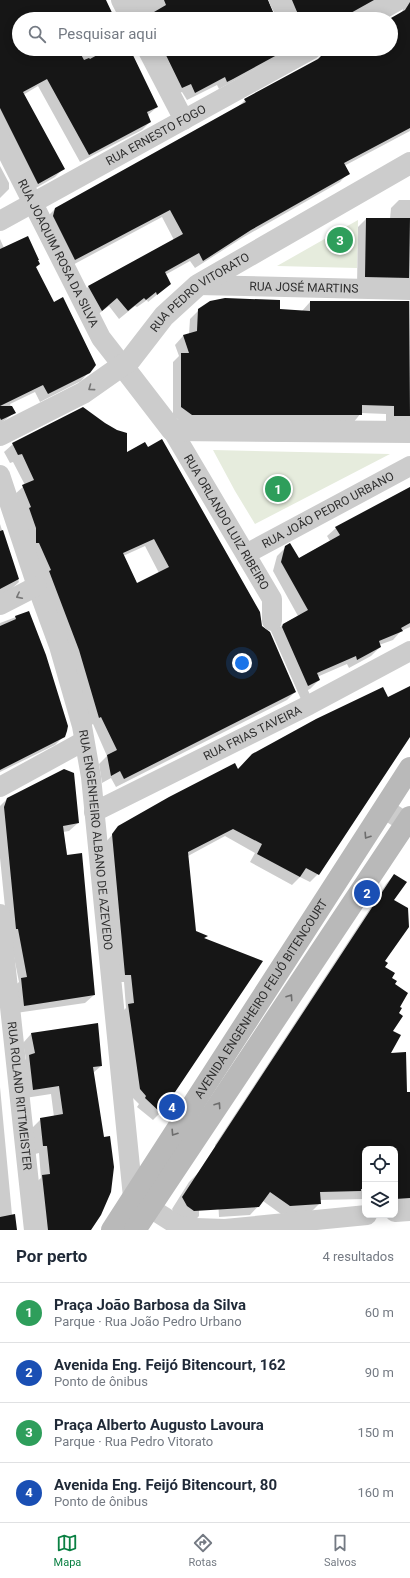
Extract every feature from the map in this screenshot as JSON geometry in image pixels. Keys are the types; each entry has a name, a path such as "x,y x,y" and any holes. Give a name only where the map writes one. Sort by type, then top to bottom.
{"main road":[{"name":"AVENIDA ENGENHEIRO FEIJÓ BITENCOURT","path":"135,1230 141,1202 410,768"},
{"name":"AVENIDA ENGENHEIRO FEIJÓ BITENCOURT","path":"112,1230 141,1202 409,821"}],"street":[{"path":"121,0 127,12"},
{"path":"279,0 285,12"},
{"path":"378,12 399,0"},
{"path":"151,56 184,120"},
{"name":"RUA ERNESTO FOGO","path":"0,221 184,120 296,56"},
{"name":"RUA JOAQUIM ROSA DA SILVA","path":"0,138 101,338 122,365"},
{"name":"RUA PEDRO VITORATO","path":"0,435 83,394 130,360 164,316 198,285 410,163"},
{"name":"RUA JOSÉ MARTINS","path":"198,285 410,290"},
{"path":"122,365 172,430 410,432"},
{"name":"RUA ORLANDO LUIZ RIBEIRO","path":"172,430 272,599 272,621"},
{"name":"RUA JOÃO PEDRO URBANO","path":"246,554 410,466"},
{"name":"RUA ENGENHEIRO ALBANO DE AZEVEDO","path":"0,475 37,586 59,646 84,741 91,777 141,1202"},
{"path":"0,605 37,586"},
{"name":"RUA FRIAS TAVEIRA","path":"94,812 309,705 410,651"},
{"path":"0,787 84,741"},
{"path":"385,809 409,821"},
{"name":"RUA ROLAND RITTMEISTER","path":"0,914 34,1230"},
{"path":"141,1202 177,1225 195,1228 225,1229 362,1215"},
{"path":"398,1212 410,1211"}],"lane":[{"name":"RUA ORLANDO LUIZ RIBEIRO","path":"272,621 309,705"}],"green space":[{"path":"358,220 357,268 277,266"},
{"path":"213,450 390,454 255,524"}],"building":[{"path":"0,0 106,0 112,12 12,12 12,56 82,56 84,60 95,56 133,56 158,107 147,112 151,122 89,155 47,79 23,92 65,169 38,184 0,108"},
{"path":"164,0 268,0 273,12 154,12 166,5"},
{"path":"292,0 374,0 353,12 297,12"},
{"path":"410,2 410,128 344,163 350,174 251,230 203,261 199,253 165,272 171,284 157,295 156,292 146,300 144,298 128,311 117,298 102,311 88,286 183,234 170,210 75,260 53,216 55,208 246,102 244,99 321,56 398,56 398,14 405,10"},
{"path":"166,56 275,56 227,82 225,77 195,93 191,84 182,88"},
{"path":"366,218 410,218 409,278 365,277"},
{"path":"28,236 39,260 40,264 36,267 54,302 63,297 96,365 90,373 48,394 43,385 0,406 0,249"},
{"path":"225,298 280,300 280,309 310,311 310,301 409,301 410,416 394,416 394,406 362,405 362,415 192,415 181,407 181,353 189,353 183,335 197,331 198,309 210,301"},
{"path":"0,406 12,406 16,413 1,420"},
{"path":"83,407 105,423 117,430 127,433 127,452 145,442 148,447 162,439 260,612 262,626 270,632 296,692 124,779 120,771 111,776 107,755 117,750 101,717 99,718 79,650 49,571 51,570 39,543 36,543 36,528 29,508 31,507 22,485 34,480 22,454 18,455 12,443","holes":["154,539 169,567 137,583 123,553"]},
{"path":"410,487 410,623 401,628 403,631 379,641 381,647 357,660 356,656 317,673 320,680 308,686 282,627 283,624 308,610 281,562 285,546 290,543 299,558 340,535 335,527"},
{"path":"3,530 19,579 0,589 0,531"},
{"path":"29,611 46,655 68,726 65,737 0,770 0,626 16,619 15,616"},
{"path":"410,686 410,737 319,875 306,868 300,877 257,854 262,844 233,829 188,852 196,931 208,936 204,938 263,961 161,1113 145,1098 146,1096 140,1089 128,1004 134,1003 131,975 125,975 112,834 118,826 169,797 235,763 238,769 252,754 316,719 383,687 388,697"},
{"path":"64,769 74,773 79,823 63,826 67,855 82,853 95,995 24,1006 21,978 27,977 18,929 16,929 4,807 7,798"},
{"path":"394,874 407,882 394,900 408,908 409,927 385,961 388,963 385,967 395,973 392,978 397,981 395,984 408,993 400,1007 402,1008 399,1013 403,1016 393,1031 401,1035 391,1053 406,1052 407,1092 410,1092 410,1198 398,1199 398,1146 362,1146 361,1191 320,1192 321,1204 290,1206 270,1192 259,1207 194,1211 187,1206 182,1197"},
{"path":"98,1023 102,1066 93,1067 104,1137 110,1136 114,1167 111,1192 101,1215 91,1230 48,1230 42,1175 50,1174 47,1146 43,1146 40,1118 63,1114 59,1086 33,1090 29,1055 35,1053 31,1033"},
{"path":"15,1214 17,1230 0,1230 0,1217"}],"place":[{"name":"Praça Alberto Augusto Lavoura","path":"340,240"},
{"name":"Praça João Barbosa da Silva","path":"278,489"},
{"name":"Avenida Eng. Feijó Bitencourt, 162","path":"367,893"},
{"name":"Avenida Eng. Feijó Bitencourt, 80","path":"172,1107"}]}
